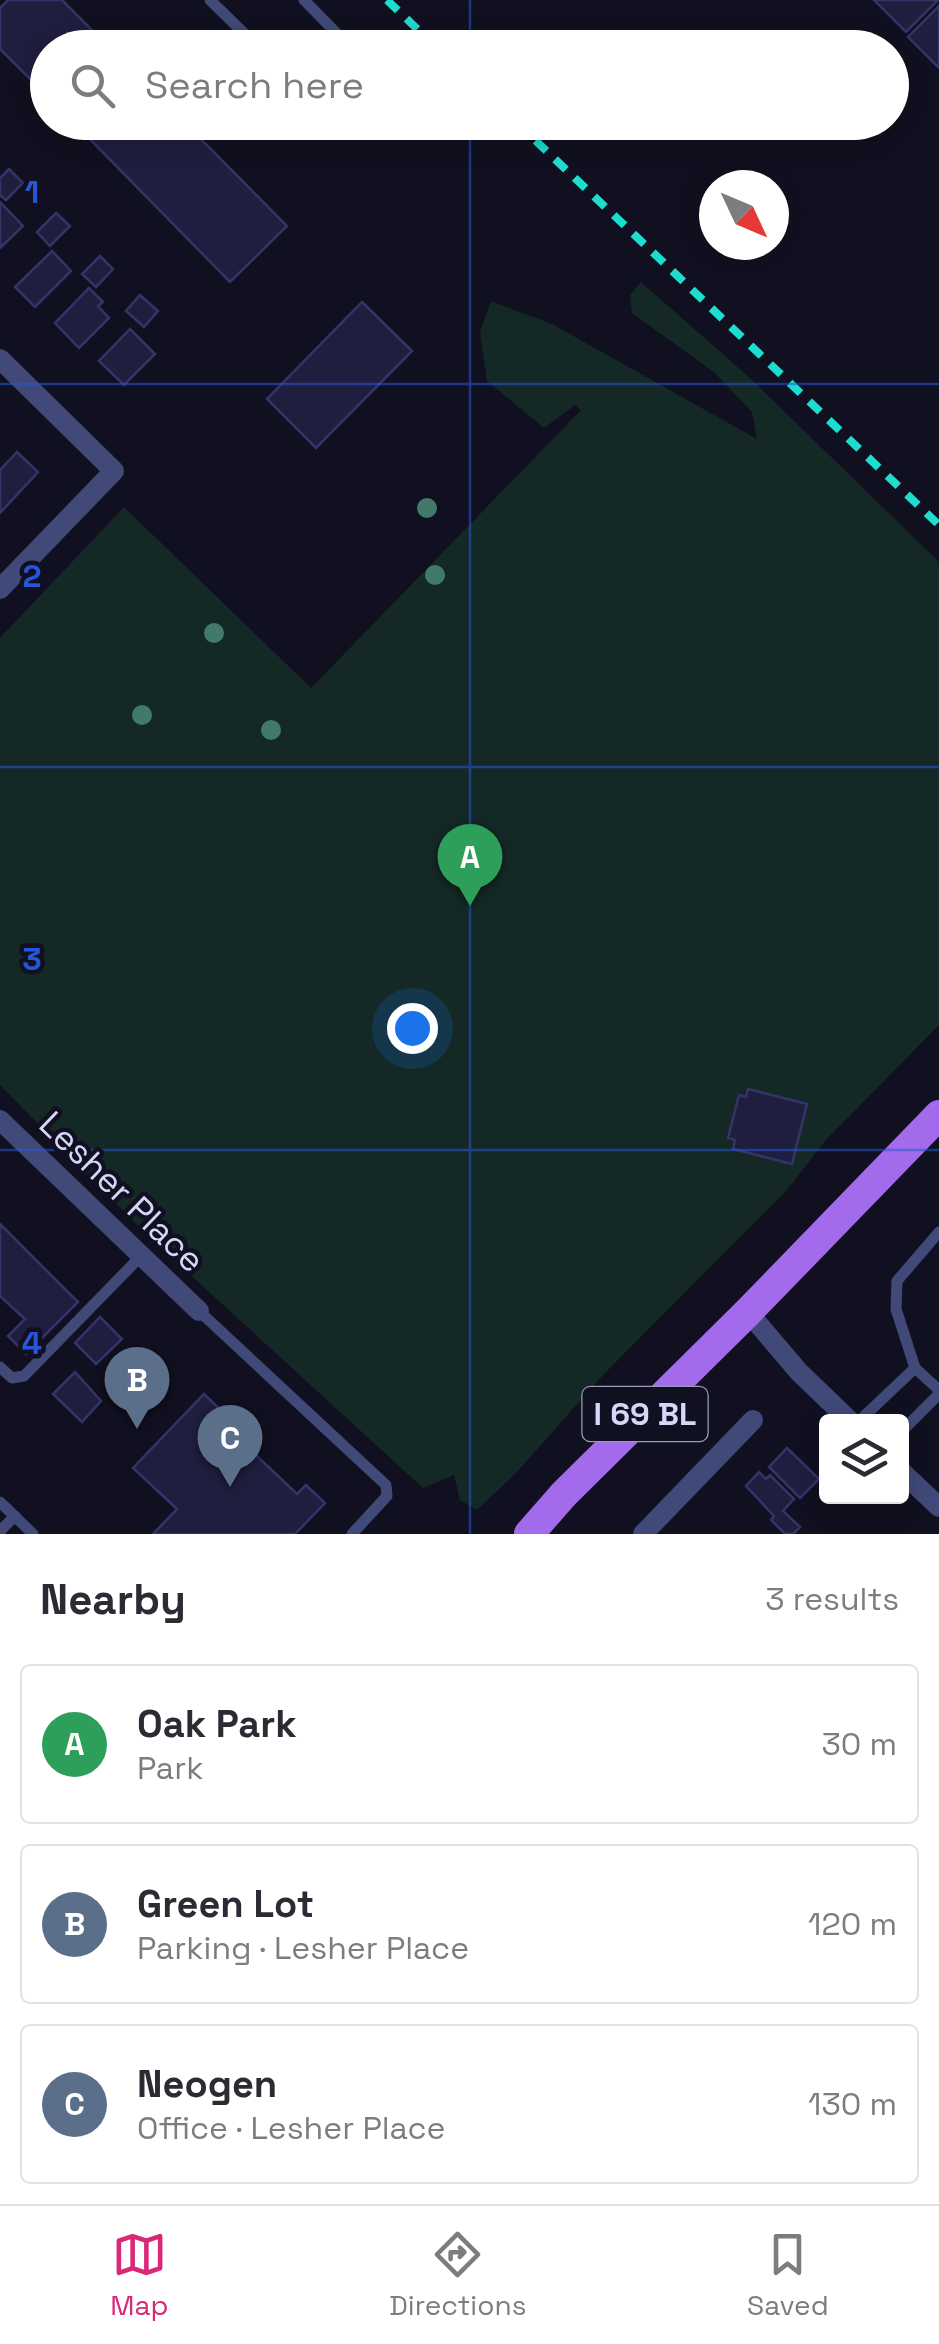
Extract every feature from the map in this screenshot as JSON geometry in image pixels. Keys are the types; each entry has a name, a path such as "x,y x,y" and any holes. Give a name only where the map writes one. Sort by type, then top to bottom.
{"main road":[{"name":"I 69 BL","path":"529,1534 564,1494 939,1116"}],"street":[{"path":"0,359 114,471 0,589"},
{"name":"Lesher Place","path":"1,1122 199,1311"},
{"path":"748,1312 799,1372 845,1414"},
{"path":"647,1533 753,1420"},
{"path":"909,1479 939,1508"}],"lane":[{"path":"210,0 241,30"},
{"path":"304,0 333,30"},
{"path":"909,1424 939,1392 915,1368 896,1309 897,1281 939,1232"},
{"path":"0,1367 12,1378 24,1376 141,1256"},
{"path":"199,1311 386,1486 387,1496 352,1534"},
{"path":"863,1414 915,1368"},
{"path":"0,1502 33,1534"},
{"path":"0,1531 14,1516"}],"green space":[{"path":"641,282 751,379 939,562 939,1025 825,1141 787,1190 603,1375 516,1473 477,1510 460,1500 454,1475 423,1488 148,1236 0,1085 0,638 124,507 311,688 581,410 575,405 544,428 487,381 480,332 491,301 552,324 757,439 752,412 715,373 632,313 630,295"}],"building":[{"path":"8,0 62,0 92,30 30,30 30,79 0,49 0,8"},
{"path":"874,0 938,0 908,30"},
{"path":"939,6 939,68 909,38"},
{"path":"91,140 202,140 287,226 230,282"},
{"path":"9,169 23,183 6,200 0,195 0,178"},
{"path":"0,202 23,226 0,248"},
{"path":"56,213 70,226 50,246 37,232"},
{"path":"52,251 71,271 35,307 15,287"},
{"path":"100,256 113,269 96,287 82,274"},
{"path":"89,288 103,302 98,306 109,318 79,348 55,323"},
{"path":"140,295 158,311 144,327 126,311"},
{"path":"362,302 412,351 316,448 267,399"},
{"path":"130,329 155,354 124,385 99,361"},
{"path":"17,452 38,472 0,513 0,470"},
{"path":"748,1089 807,1104 792,1164 733,1149 735,1140 728,1138 739,1095 746,1097"},
{"path":"0,1224 78,1302 26,1354 8,1336 25,1319 0,1296"},
{"path":"100,1317 122,1339 96,1364 75,1343"},
{"path":"75,1372 101,1401 82,1422 53,1394"},
{"path":"204,1394 226,1415 220,1421 297,1494 306,1485 325,1503 295,1534 153,1534 177,1509 133,1468"},
{"path":"787,1448 819,1479 800,1498 769,1467"},
{"path":"759,1472 766,1479 770,1475 794,1499 783,1511 800,1527 793,1534 785,1534 771,1520 774,1516 746,1486"}],"railway":[{"path":"387,0 418,30"},
{"path":"535,140 939,525"}],"place":[{"name":"Oak Park","path":"470,906"},
{"name":"Green Lot","path":"137,1429"},
{"name":"Neogen","path":"230,1487"}]}
